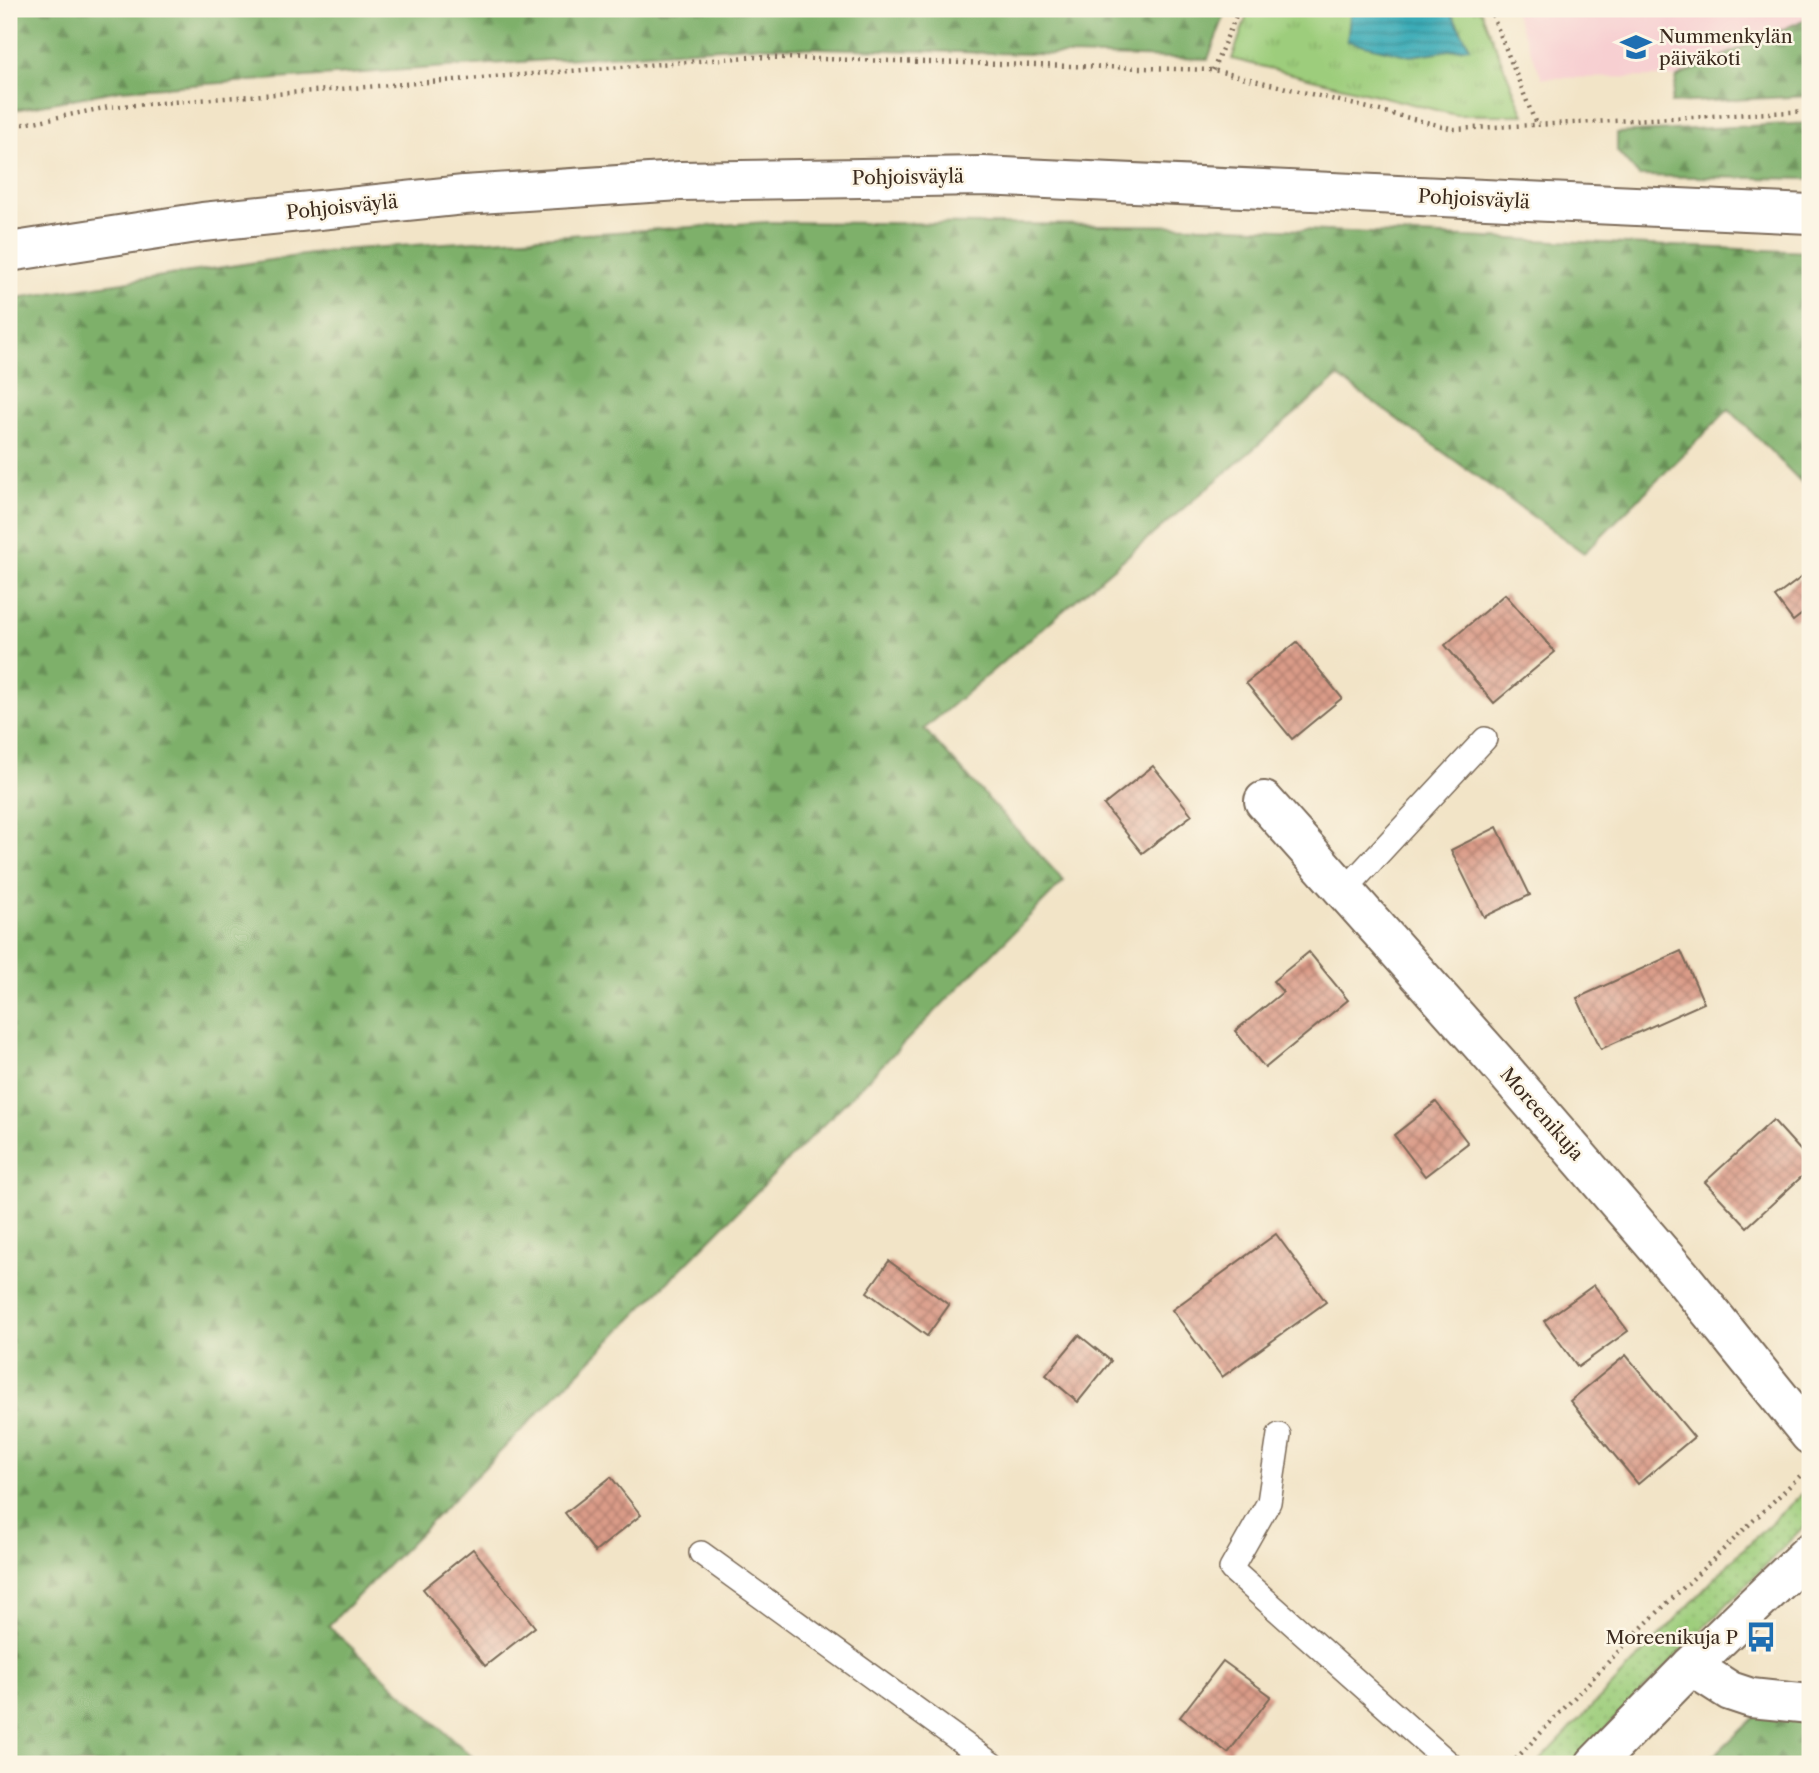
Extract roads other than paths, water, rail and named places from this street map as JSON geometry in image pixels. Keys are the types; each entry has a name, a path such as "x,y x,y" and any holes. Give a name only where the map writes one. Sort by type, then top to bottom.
{"street":[{"name":"Pohjoisväylä","path":"9,252 203,222 464,195 680,181 983,176 1810,214"},
{"name":"Moreenikuja","path":"1264,801 1503,1069 1682,1277 1810,1435"},
{"path":"1595,1764 1810,1552"},
{"path":"1692,1666 1730,1691 1751,1698 1810,1704"}],"lane":[{"path":"1344,891 1485,739"},
{"path":"1279,1435 1269,1502 1231,1569 1450,1764"},
{"path":"701,1553 992,1764"}],"water":[{"path":"1351,9 1449,9 1470,47 1411,56 1347,41"}],"place":[{"name":"Nummenkylän päiväkoti","path":"1636,47"},
{"name":"Moreenikuja P","path":"1761,1637"}]}
